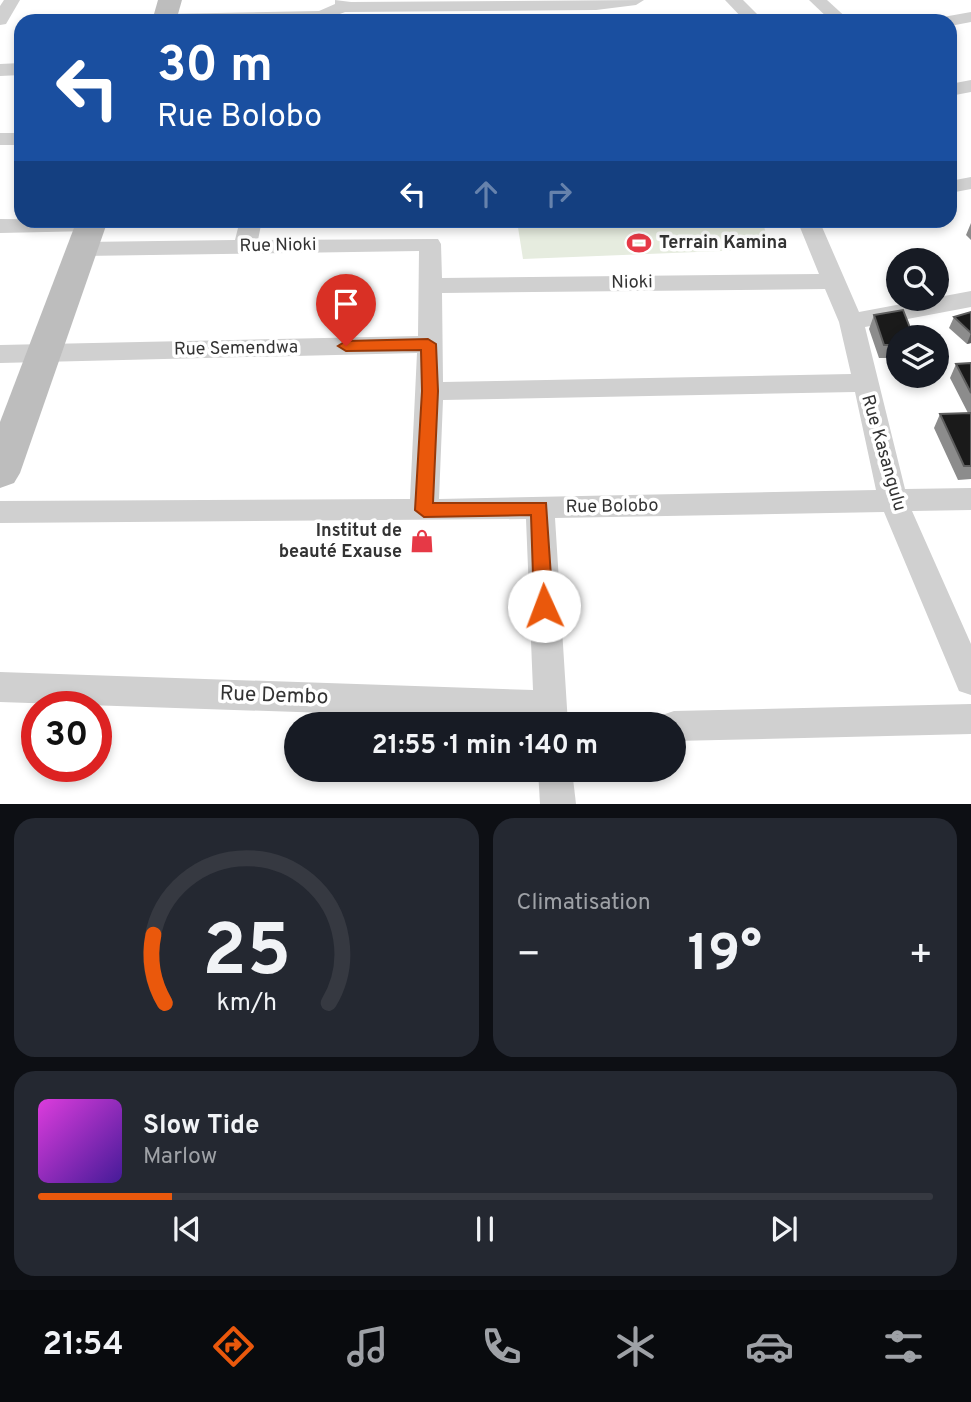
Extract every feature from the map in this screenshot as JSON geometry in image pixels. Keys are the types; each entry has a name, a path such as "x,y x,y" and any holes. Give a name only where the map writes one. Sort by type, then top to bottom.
{"street":[{"path":"0,0 21,0"},
{"path":"0,20 12,0"},
{"path":"324,14 343,3 584,1 606,5 636,0"},
{"path":"733,0 748,14"},
{"path":"817,0 833,14"},
{"path":"166,13 218,14"},
{"name":"Rue Nioki","path":"36,228 245,247 430,244 431,286"},
{"path":"245,247 249,228"},
{"name":"Rue Kasangulu","path":"811,228 851,322 863,383 893,500 970,673"},
{"path":"0,473 89,231"},
{"name":"Nioki","path":"431,286 834,281"},
{"path":"424,510 430,391 428,344 431,286"},
{"path":"851,322 968,304"},
{"name":"Rue Semendwa","path":"0,354 428,344"},
{"path":"430,391 863,383"},
{"name":"Rue Bolobo","path":"0,512 424,510 971,499"},
{"path":"540,508 549,712"},
{"name":"Rue Dembo","path":"0,687 490,712"},
{"path":"686,726 971,719"},
{"path":"556,782 558,803"}],"shaded area":[{"name":"Terrain Kamina","path":"518,228 764,228 766,235 747,250 523,259"}],"building":[{"path":"903,311 909,325 886,325 884,345 874,315"},
{"path":"971,312 971,333 954,317"},
{"path":"971,363 971,393 956,364"},
{"path":"971,413 971,466 964,466 940,414"}],"place":[{"name":"Terrain Kamina","path":"639,243"},
{"name":"Institut de beauté Exause","path":"422,541"}],"route":[{"path":"346,346 428,344 430,391 424,510 540,508 544,606"}]}
